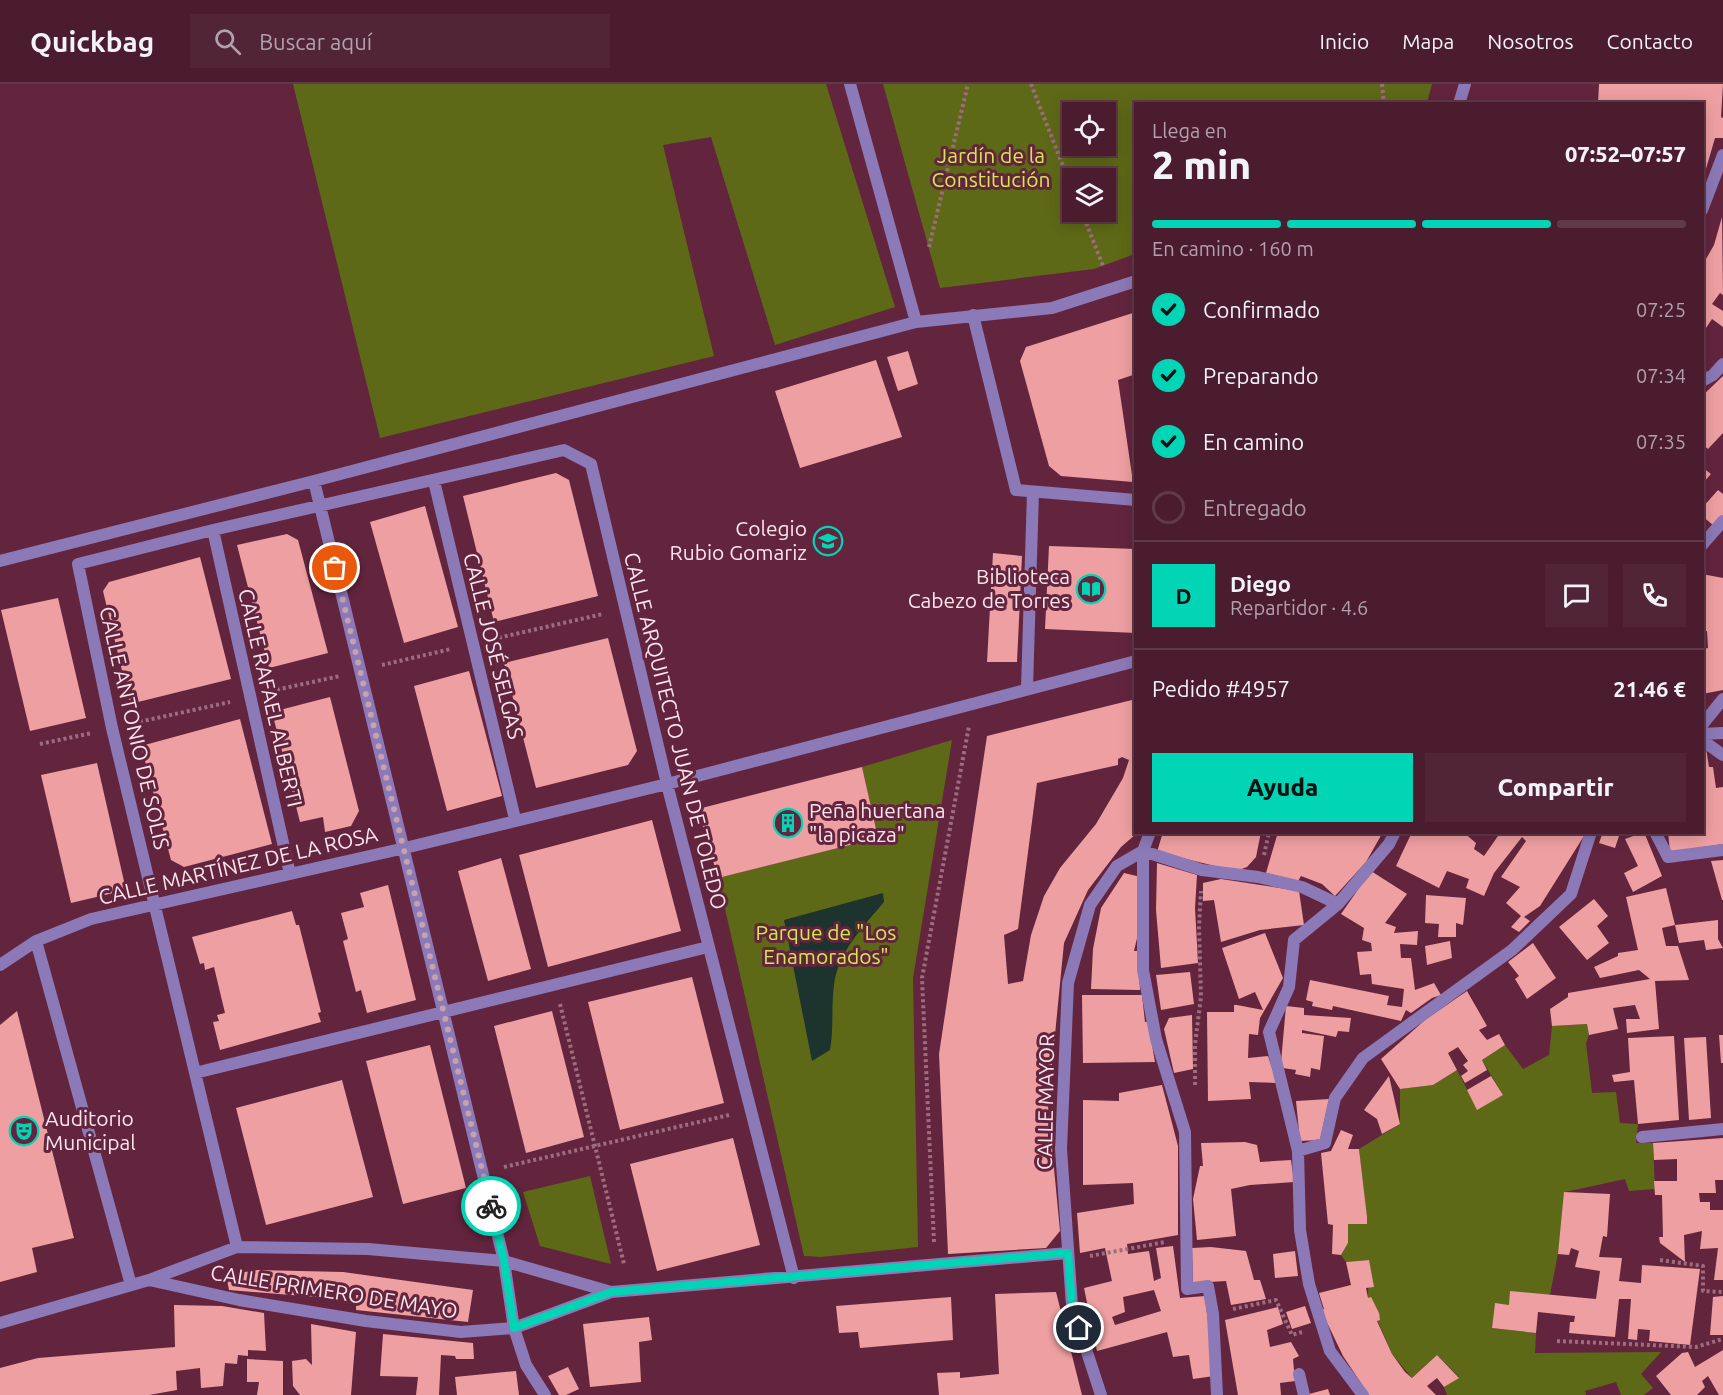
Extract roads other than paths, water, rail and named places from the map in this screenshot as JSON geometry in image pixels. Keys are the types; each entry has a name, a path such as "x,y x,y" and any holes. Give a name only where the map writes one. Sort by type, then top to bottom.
{"street":[{"path":"850,84 916,322"},
{"path":"1460,102 1465,84"},
{"path":"1704,205 1723,154"},
{"path":"0,561 314,481 916,322 1052,308 1134,282"},
{"path":"973,315 1016,490 1134,500"},
{"path":"1704,380 1713,375 1723,364"},
{"name":"CALLE ARQUITECTO JUAN DE TOLEDO","path":"321,506 564,450 591,464 667,784 794,1278"},
{"path":"314,481 504,1261 514,1328 526,1365 545,1395"},
{"name":"CALLE JOSÉ SELGAS","path":"434,481 515,819"},
{"path":"1026,688 1033,492"},
{"name":"CALLE ANTONIO DE SOLIS","path":"237,1247 112,728 78,564 321,506"},
{"path":"1704,543 1723,521"},
{"name":"CALLE RAFAEL ALBERTI","path":"213,530 290,874"},
{"name":"CALLE MARTÍNEZ DE LA ROSA","path":"0,965 36,941 91,919 405,848 515,819 667,784 1134,661"},
{"path":"1704,723 1723,699"},
{"path":"1704,734 1723,733"},
{"path":"1704,741 1723,755"},
{"path":"1149,834 1143,852 1143,970 1156,1039 1185,1132 1187,1289 1208,1286 1213,1314 1217,1395"},
{"path":"1363,1395 1330,1351 1309,1284 1300,1230 1298,1151 1269,1032 1289,987 1294,940 1338,904 1389,844 1394,834"},
{"path":"1298,1151 1325,1143 1335,1098 1363,1058 1512,950 1571,894 1590,834"},
{"path":"1656,834 1668,857 1723,850"},
{"path":"1143,852 1202,870 1257,877 1302,887 1338,904"},
{"name":"CALLE MAYOR","path":"1101,1395 1072,1306 1061,1149 1068,983 1090,906 1118,866 1143,852"},
{"path":"36,941 131,1285"},
{"path":"195,1073 708,947"},
{"path":"1642,1137 1723,1129"},
{"path":"237,1247 368,1249 504,1261 611,1292 794,1278 935,1264 1068,1256"},
{"name":"CALLE PRIMERO DE MAYO","path":"0,1323 149,1280 237,1247"},
{"name":"CALLE PRIMERO DE MAYO","path":"149,1280 239,1300 366,1321 461,1332 514,1328 611,1292"},
{"path":"1299,1374 1304,1395"}],"place":[{"name":"Colegio Rubio Gomariz","path":"828,541"},
{"name":"Biblioteca Cabezo de Torres","path":"1091,589"},
{"name":"Peña huertana \"la picaza\"","path":"788,823"},
{"name":"Auditorio Municipal","path":"24,1131"}],"park label":[{"name":"Jardín de la Constitución","path":"991,168"},
{"name":"Parque de \"Los Enamorados\"","path":"826,945"}]}
